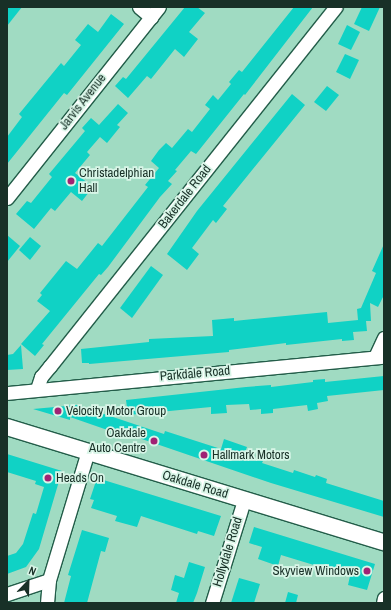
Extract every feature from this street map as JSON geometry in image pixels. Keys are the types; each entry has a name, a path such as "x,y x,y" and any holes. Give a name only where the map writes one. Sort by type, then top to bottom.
{"street":[{"path":"139,7 155,12"},
{"name":"Bakerdale Road","path":"37,389 41,378 50,366 336,7"},
{"name":"Jarvis Avenue","path":"7,198 155,12"},
{"path":"379,357 384,338"},
{"name":"Parkdale Road","path":"7,392 379,357"},
{"name":"Oakdale Road","path":"7,427 384,542"},
{"path":"47,603 49,580 88,451"},
{"name":"Hollydale Road","path":"212,603 244,500"},
{"path":"7,594 49,580"},
{"path":"383,603 384,598"}],"building":[{"path":"7,7 22,7 7,26"},
{"path":"185,7 197,7 205,13 189,32 198,39 184,57 175,49 151,79 147,76 128,98 115,86 123,77 126,79"},
{"path":"294,7 313,7 245,95 244,94 196,154 191,151 175,170 177,171 168,181 172,184 160,197 108,267 101,275 99,274 42,344 44,345 35,356 21,344 50,311 37,301 42,295 40,293 66,261 77,269 98,243 102,246 148,187 145,185 159,168 151,161 159,150 166,143 172,148 188,129 192,132 210,109 205,105 213,95 218,100 231,84 229,82 239,70 242,72"},
{"path":"362,7 380,7 369,31 354,24"},
{"path":"111,14 124,24 67,95 64,93 7,164 7,137 22,117 19,114 61,63 64,66 81,45 75,40 88,24 98,32"},
{"path":"347,25 360,32 351,50 338,44"},
{"path":"345,54 359,60 350,79 336,72"},
{"path":"327,86 339,95 326,111 314,102"},
{"path":"292,94 305,105 223,206 227,209 216,223 213,220 192,248 199,254 187,270 167,254 197,211"},
{"path":"118,104 128,113 117,125 120,127 107,143 100,137 87,152 90,155 75,173 93,187 82,201 71,192 55,211 51,208 34,229 16,214 27,201 31,203 52,177 49,174 85,131 82,128 91,118 99,125"},
{"path":"7,235 20,246 7,262"},
{"path":"30,237 41,246 30,260 19,250"},
{"path":"384,244 384,295 378,307 370,303 371,321 366,321 367,331 353,332 354,340 342,341 342,339 286,345 286,343 229,350 229,352 89,364 82,363 81,349 149,342 149,339 213,336 212,320 234,318 234,321 327,312 328,323 358,320 357,309 361,308 376,273 372,271"},
{"path":"151,266 163,275 132,318 120,308"},
{"path":"21,345 23,369 7,370 7,355 13,354"},
{"path":"384,376 384,390 327,396 328,401 317,403 318,409 308,411 307,405 273,409 273,413 261,414 261,409 250,410 249,404 226,405 227,413 211,414 211,407 128,415 126,400 246,387 271,385 271,387 313,382 313,380 325,379 325,382"},
{"path":"77,405 164,434 165,431 221,449 224,439 247,447 244,455 263,461 262,463 293,473 294,470 315,477 316,475 327,479 326,483 384,501 384,517 271,483 120,432 119,434 70,417 70,420 33,409"},
{"path":"7,454 62,471 39,549 26,567 7,574 7,556 16,553 23,544 33,513 36,514 44,487 35,484 36,481 7,472"},
{"path":"97,478 221,516 214,536 198,531 197,534 141,516 137,527 115,521 117,516 91,508 94,500 90,499"},
{"path":"254,527 375,564 367,590 348,585 350,576 281,555 278,566 258,559 262,547 249,543"},
{"path":"82,530 109,538 105,552 101,551 87,603 64,603 71,576 68,575"},
{"path":"189,562 205,567 197,593 193,603 176,603 179,593 171,590 175,575 184,578"},
{"path":"239,578 260,584 254,603 231,603"},
{"path":"288,592 298,595 296,603 285,603"}],"place":[{"name":"Christadelphian Hall","path":"71,181"},
{"name":"Velocity Motor Group","path":"58,411"},
{"name":"Oakdale Auto Centre","path":"154,441"},
{"name":"Hallmark Motors","path":"204,455"},
{"name":"Heads On","path":"48,478"},
{"name":"Skyview Windows","path":"367,571"}]}
